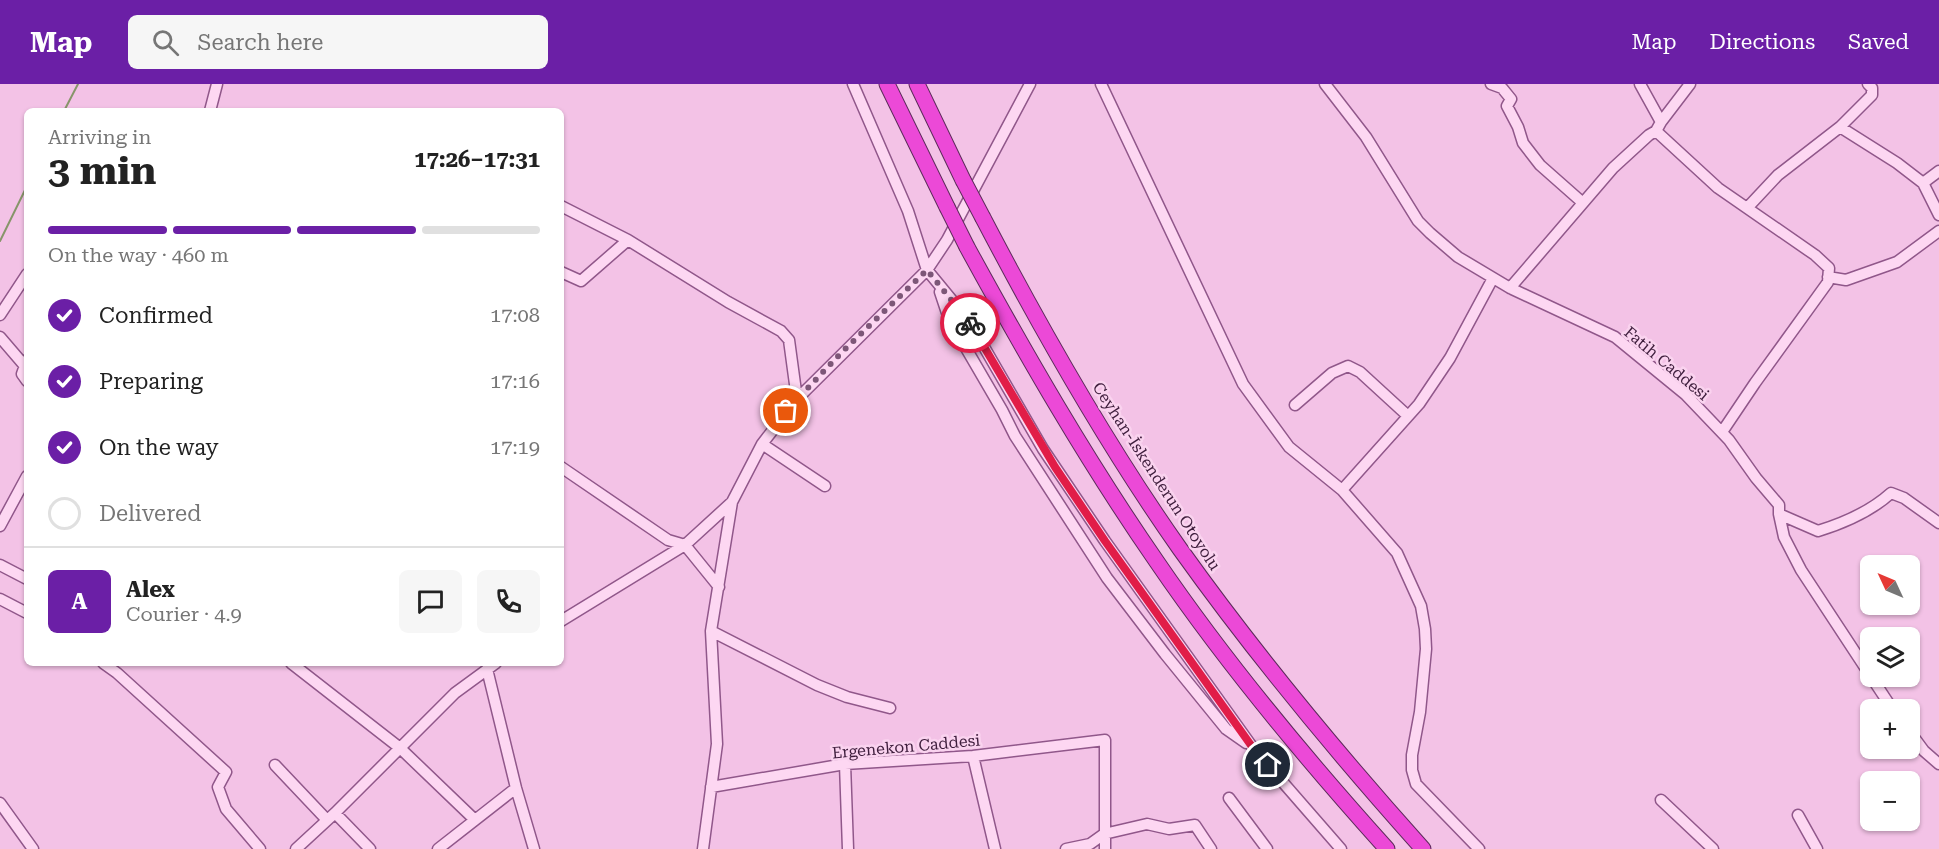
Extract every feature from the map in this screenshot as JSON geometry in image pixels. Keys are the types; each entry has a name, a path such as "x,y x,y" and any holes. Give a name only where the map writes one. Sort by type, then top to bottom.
{"highway":[{"path":"887,84 968,247 1042,382 1103,481 1157,563 1221,650 1292,740 1387,849"},
{"name":"Ceyhan-İskenderun Otoyolu","path":"917,84 963,180 1026,301 1126,467 1179,548 1312,723 1423,849"}],"street":[{"path":"211,108 217,84"},
{"path":"853,84 908,210 927,270 969,321 1043,449 1105,541 1253,748 1341,849"},
{"path":"703,849 717,744 711,631 732,502 762,444 797,399 927,270 947,240 1030,84"},
{"path":"1101,84 1243,384 1289,447 1342,490 1397,553 1421,606 1426,649 1412,770 1416,784 1479,849"},
{"name":"Fatih Caddesi","path":"1325,84 1366,137 1418,221 1458,257 1510,288 1615,337 1686,395 1722,432 1779,505 1784,537 1801,570 1886,699"},
{"path":"1491,84 1502,88 1511,99 1507,106 1523,143 1540,165 1583,203"},
{"path":"1640,84 1658,127 1718,188 1815,255 1828,268 1828,282 1722,432"},
{"path":"1510,288 1613,168 1658,127 1690,84"},
{"path":"1748,207 1778,174 1840,127 1872,95 1872,88 1868,84"},
{"path":"1840,127 1897,163 1923,183 1939,215"},
{"path":"1923,183 1939,171"},
{"path":"564,208 628,240 728,303 781,331 789,340 797,399"},
{"path":"1828,277 1846,280 1897,262 1939,231"},
{"path":"564,273 581,281 628,240"},
{"path":"1342,490 1419,404 1450,358 1493,278"},
{"path":"0,315 24,279"},
{"path":"937,283 949,319 1015,436 1107,578 1226,729 1253,748"},
{"path":"0,337 24,360"},
{"path":"1295,405 1332,373 1348,366 1360,372 1408,417"},
{"path":"762,444 825,486"},
{"path":"564,469 668,540 685,545 719,587"},
{"path":"0,526 24,482"},
{"path":"1779,514 1818,531 1845,523 1891,494 1904,498 1939,523"},
{"path":"564,619 685,545 732,502"},
{"path":"0,565 24,577"},
{"path":"0,599 24,612"},
{"path":"711,631 817,685 847,697 890,708"},
{"path":"108,666 226,772 218,787 226,809 260,849"},
{"path":"295,666 400,748 475,820"},
{"path":"296,849 455,693 491,666 516,788 534,849"},
{"name":"Ergenekon Caddesi","path":"711,787 845,764 923,761 1105,740 1104,834"},
{"path":"1920,746 1939,764"},
{"path":"973,756 994,849"},
{"path":"845,764 848,849"},
{"path":"275,765 331,817 370,849"},
{"path":"438,849 516,788"},
{"path":"1229,798 1268,849"},
{"path":"1661,800 1713,849"},
{"path":"0,803 33,849"},
{"path":"1798,815 1817,849"},
{"path":"1066,849 1090,844 1104,834 1147,824 1169,829 1195,825 1211,849"},
{"path":"1104,834 1105,849"}],"waterway":[{"path":"66,108 78,84"},
{"path":"0,241 24,192"}],"way so far":[{"path":"786,411 842,352 927,270 970,323"}],"route":[{"path":"970,323 1043,449 1105,541 1253,748 1268,765"}]}
